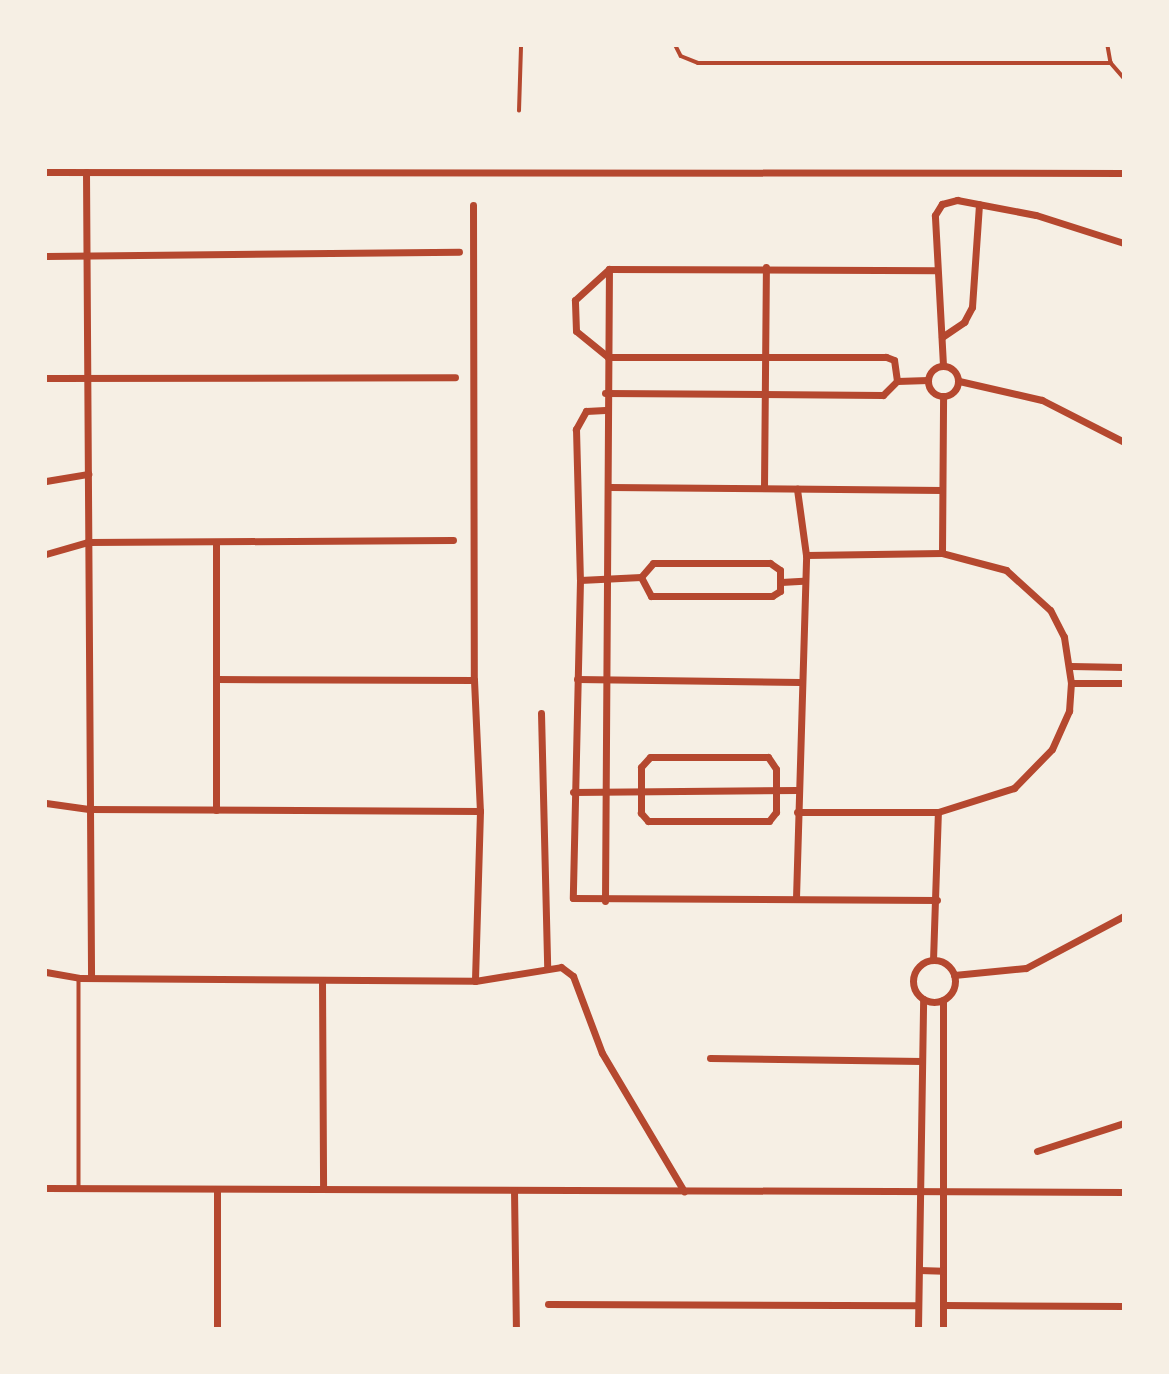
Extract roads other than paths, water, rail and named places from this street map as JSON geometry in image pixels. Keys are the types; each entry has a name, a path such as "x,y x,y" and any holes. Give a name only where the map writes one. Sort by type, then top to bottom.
{"street":[{"path":"46,172 1124,173"},
{"path":"86,172 91,978"},
{"path":"1124,243 957,200 935,215 943,365 959,381 1042,400 1124,442"},
{"path":"942,337 964,322 972,307 979,204"},
{"path":"472,205 474,680 480,811 475,981"},
{"path":"46,256 86,253 459,252"},
{"path":"897,381 894,360 886,357 608,357 576,331 575,300 609,269 766,267 937,270"},
{"path":"764,488 766,267"},
{"path":"605,901 611,579 605,410 609,269"},
{"path":"605,393 883,395 897,381 928,380 943,365"},
{"path":"46,378 87,375 455,377"},
{"path":"928,380 943,396 942,553"},
{"path":"943,396 959,381"},
{"path":"605,410 586,411 576,429 580,580 573,792 573,898 605,901 796,898 937,900"},
{"path":"46,481 88,474"},
{"path":"609,486 942,490"},
{"path":"796,898 800,682 806,555 797,489"},
{"path":"46,554 88,542 453,540"},
{"path":"216,542 216,810"},
{"path":"797,812 937,812 985,801 1033,772 1060,734 1071,683 1071,666 1059,628 1031,588 978,558 942,553 806,555"},
{"path":"580,580 640,578 653,563 770,563 781,582"},
{"path":"640,578 651,596 772,596 781,582"},
{"path":"781,582 803,581"},
{"path":"1071,666 1124,667"},
{"path":"216,678 474,680"},
{"path":"577,678 800,682"},
{"path":"1071,683 1124,683"},
{"path":"541,713 547,967"},
{"path":"650,757 768,757 774,760 776,790 776,812 769,821 648,821 640,813 641,767 650,757"},
{"path":"573,792 798,790"},
{"path":"46,803 89,809 480,811"},
{"path":"933,960 937,900 937,812"},
{"path":"933,960 954,975 1026,968 1124,916"},
{"path":"918,1328 923,999 914,988 914,972 933,960"},
{"path":"46,972 79,978 475,981 547,967 561,967 573,976 602,1053 684,1191"},
{"path":"943,1328 943,1000 953,990 954,975"},
{"path":"322,980 323,1189"},
{"path":"923,999 943,1000"},
{"path":"710,1058 922,1061"},
{"path":"1037,1151 1124,1123"},
{"path":"46,1188 1124,1192"},
{"path":"217,1189 217,1328"},
{"path":"514,1190 516,1328"},
{"path":"919,1270 943,1271"},
{"path":"548,1304 918,1306"},
{"path":"943,1306 1124,1306"}],"lane":[{"path":"519,111 521,46"},
{"path":"676,46 681,56 698,63 1111,63"},
{"path":"1108,46 1111,63 1124,78"},
{"path":"79,978 79,1189"}]}
